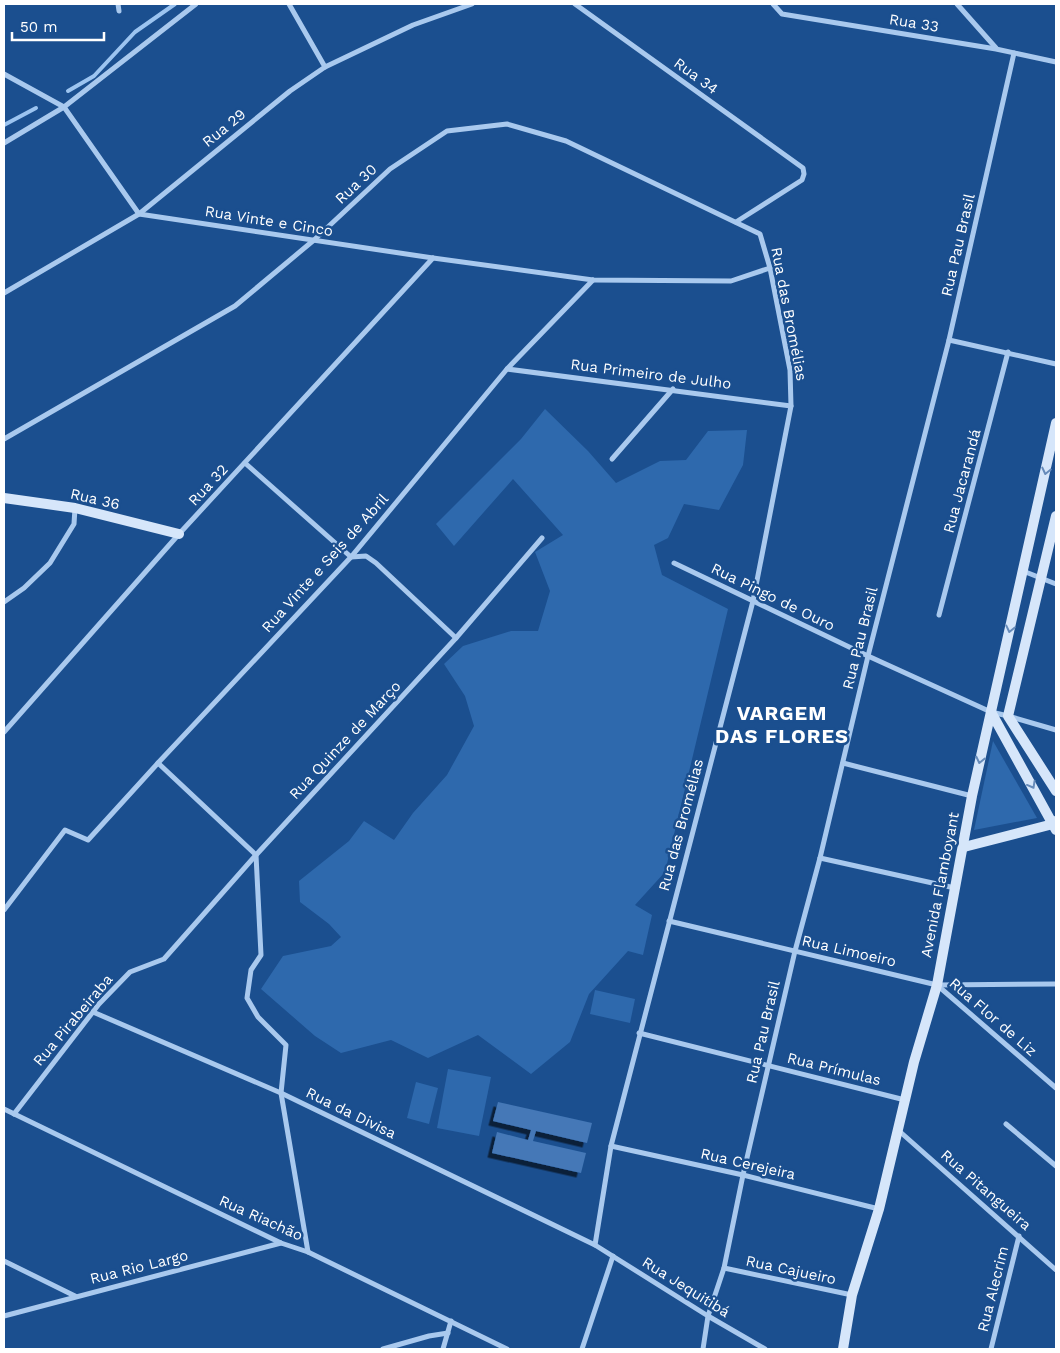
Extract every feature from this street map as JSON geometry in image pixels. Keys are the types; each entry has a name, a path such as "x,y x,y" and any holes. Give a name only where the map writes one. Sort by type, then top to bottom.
{"street":[{"path":"118,4 119,11"},
{"path":"4,143 64,106 196,4"},
{"path":"289,4 325,67"},
{"name":"Rua 29","path":"4,293 139,214 290,91 325,67 413,25 472,4"},
{"name":"Rua 34","path":"575,4 803,168 802,180 736,222"},
{"name":"Rua 33","path":"773,4 782,14 996,49 1056,62"},
{"path":"957,4 996,49"},
{"name":"Rua Pau Brasil","path":"703,1349 708,1316 724,1268 743,1175 795,951 820,858 868,656 949,340 1014,53"},
{"path":"4,74 64,106 139,214"},
{"name":"Rua 30","path":"4,439 235,306 314,240 390,170 447,130 507,124 566,141 760,234"},
{"name":"Rua Vinte e Cinco","path":"139,214 593,280 732,281 770,268"},
{"name":"Rua das Bromélias","path":"595,1246 611,1146 639,1033 754,601 791,406 790,370 770,268 760,234"},
{"name":"Rua 32","path":"4,732 179,534 433,258"},
{"name":"Rua Vinte e Seis de Abril","path":"4,910 65,830 88,840 351,557 507,369 593,280"},
{"path":"949,340 1056,364"},
{"name":"Rua Jacarandá","path":"939,615 1008,352"},
{"name":"Rua Primeiro de Julho","path":"507,369 673,389 791,406"},
{"path":"612,459 673,389"},
{"name":"Avenida Flamboyant","path":"843,1349 852,1296 879,1209 905,1100 936,985 964,847 972,796 1056,423"},
{"path":"245,463 351,557 366,556 376,563 456,638"},
{"name":"Rua 36","path":"4,498 75,508 179,534"},
{"path":"4,602 24,588 50,563 74,524 75,508"},
{"path":"1056,516 1008,716 1056,791"},
{"name":"Rua Quinze de Março","path":"164,958 456,638 542,538"},
{"name":"Rua Pingo de Ouro","path":"674,563 868,656 991,712 1056,730"},
{"path":"1023,571 1056,584"},
{"path":"964,847 1055,825 991,712"},
{"path":"158,763 256,855 261,954 251,970 247,998 258,1017 286,1045 281,1093 308,1252"},
{"path":"842,763 972,796"},
{"path":"820,858 955,888"},
{"name":"Rua Limoeiro","path":"669,921 936,985 1056,984"},
{"name":"Rua Pirabeiraba","path":"14,1114 93,1012 130,972 164,958"},
{"name":"Rua Flor de Liz","path":"936,985 1056,1088"},
{"name":"Rua da Divisa","path":"93,1012 281,1093 595,1246"},
{"name":"Rua Prímulas","path":"639,1033 905,1100"},
{"name":"Rua Riachão","path":"4,1109 281,1243 308,1252 508,1349"},
{"path":"1006,1124 1056,1166"},
{"name":"Rua Pitangueira","path":"898,1130 1056,1270"},
{"name":"Rua Cerejeira","path":"611,1146 743,1175 879,1209"},
{"name":"Rua Alecrim","path":"991,1349 1019,1236"},
{"name":"Rua Rio Largo","path":"4,1316 281,1243"},
{"name":"Rua Jequitibá","path":"595,1246 765,1349"},
{"path":"582,1349 612,1256"},
{"path":"4,1261 75,1296"},
{"name":"Rua Cajueiro","path":"724,1268 852,1296"},
{"path":"443,1349 451,1320"},
{"path":"383,1349 429,1336 448,1333"}],"shaded area":[{"path":"545,409 588,451 616,483 660,461 686,460 708,431 747,430 743,465 719,510 684,504 668,538 654,545 662,575 728,609 665,872 635,905 652,915 643,955 628,951 589,994 570,1042 531,1074 478,1035 428,1058 391,1040 341,1053 315,1036 261,989 283,956 331,946 341,937 329,924 300,902 299,881 349,841 364,821 394,840 413,813 447,775 474,726 465,696 444,664 463,646 511,631 538,631 550,591 535,552 563,535 513,479 454,546 436,524 521,439"},
{"path":"993,741 1037,818 974,830"},
{"path":"595,990 635,999 630,1023 590,1014"},
{"path":"448,1069 491,1077 479,1136 437,1128"},
{"path":"416,1082 438,1088 429,1124 407,1118"}],"building":[{"path":"498,1102 592,1123 587,1143 536,1131 533,1141 586,1153 581,1173 492,1153 497,1132 528,1140 531,1130 493,1121"}],"waterway":[{"path":"68,91 94,76 135,32 175,4"},
{"path":"4,125 36,108"}],"district":[{"name":"VARGEM DAS FLORES","path":"782,724"}]}
